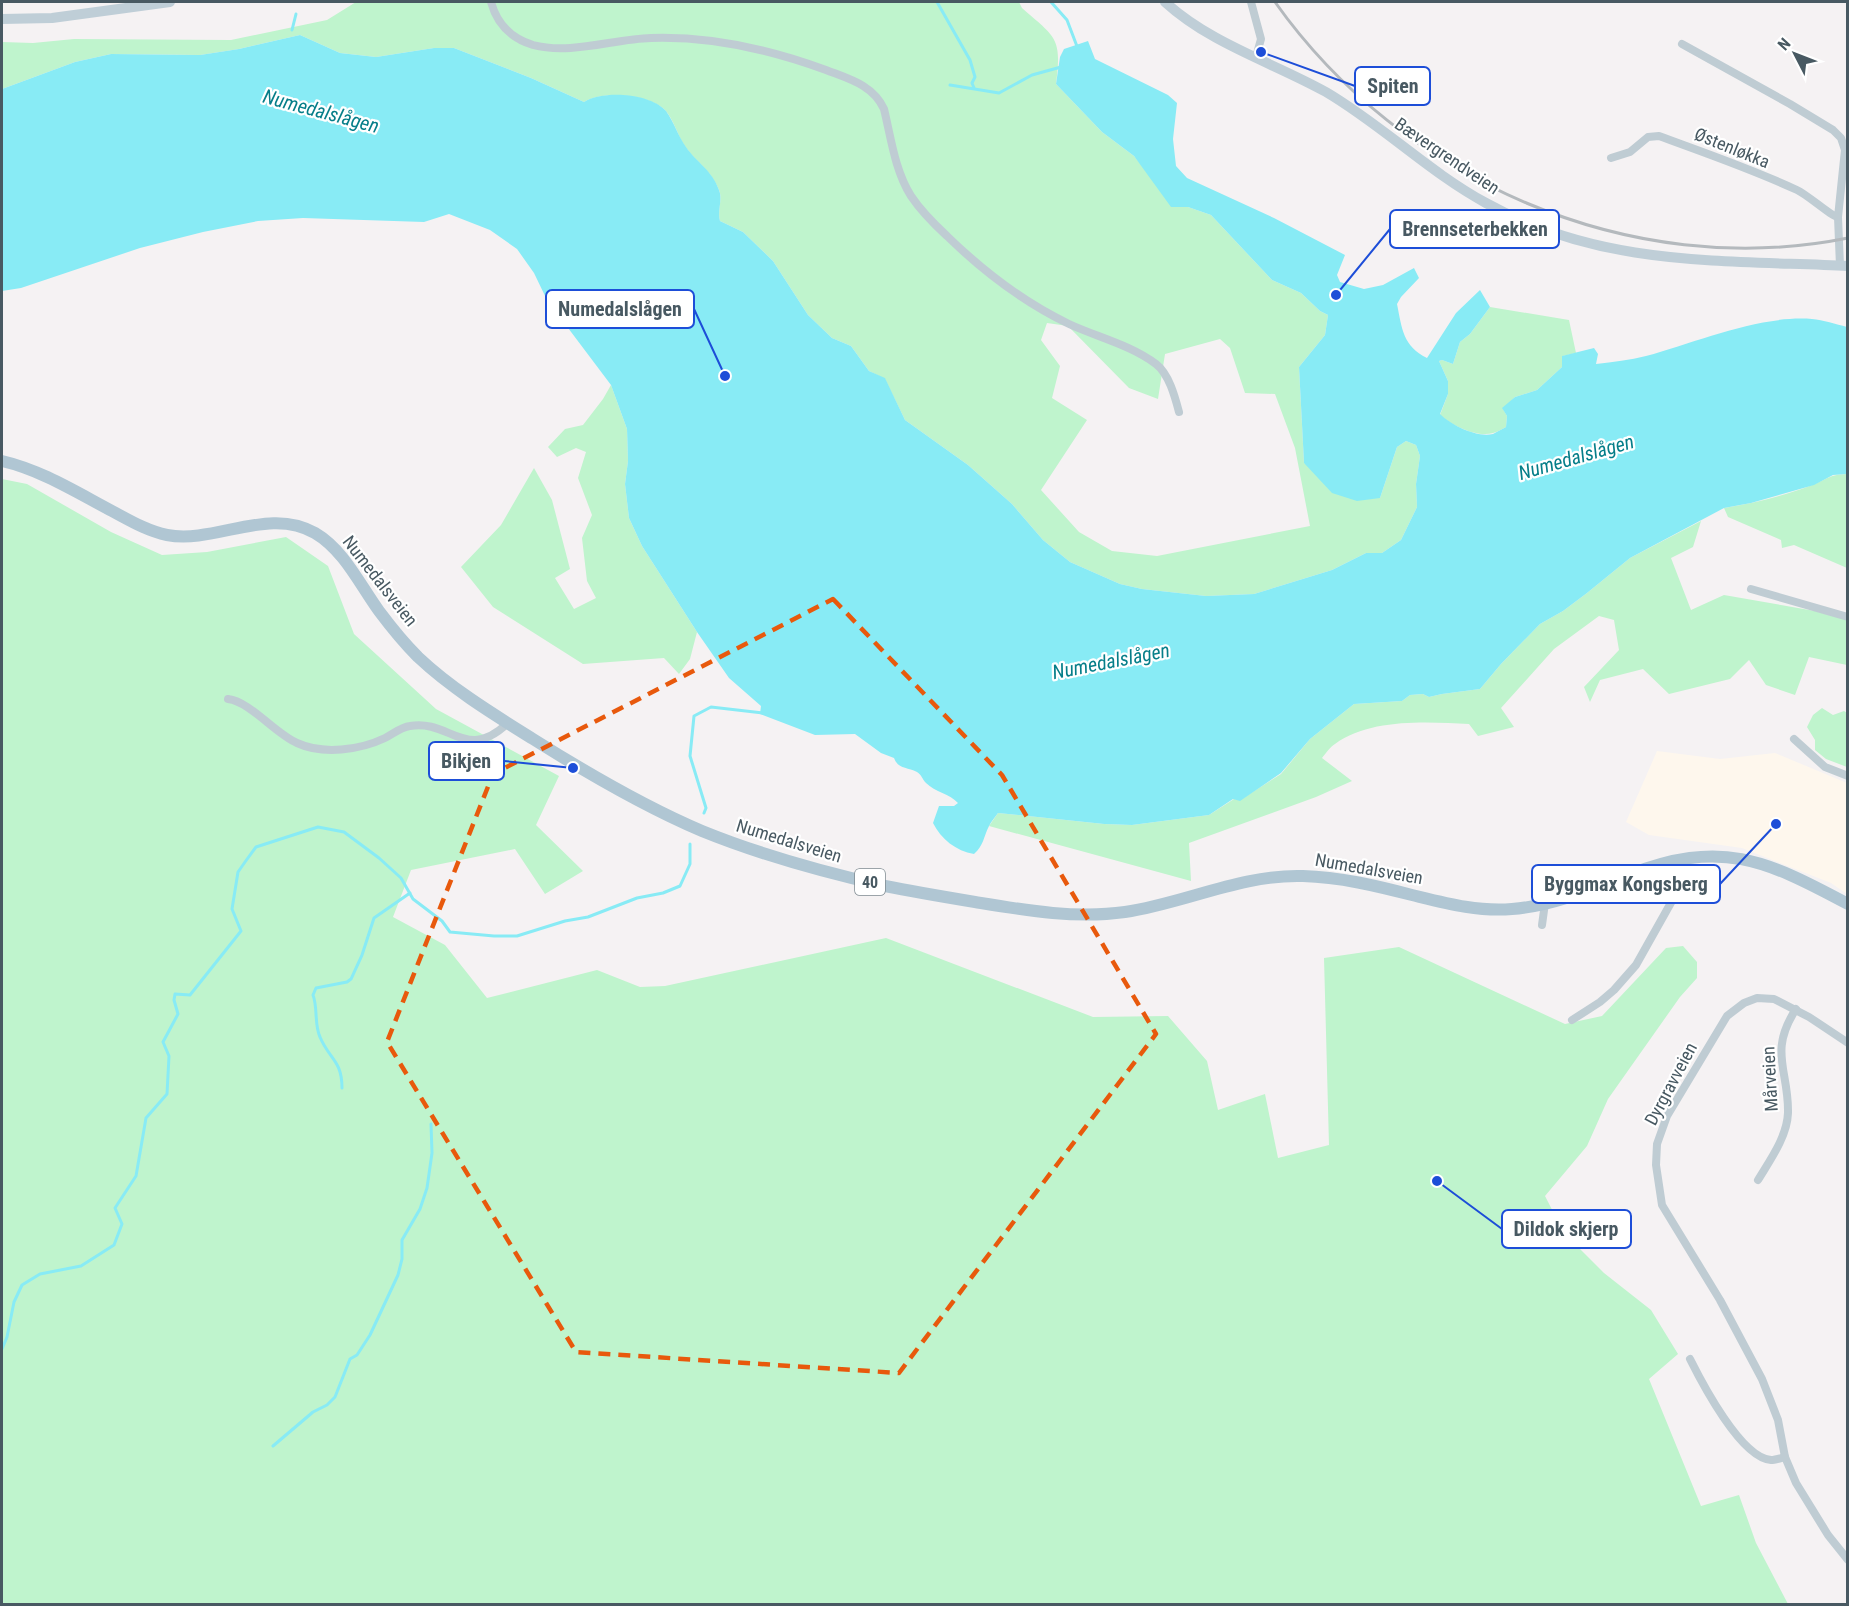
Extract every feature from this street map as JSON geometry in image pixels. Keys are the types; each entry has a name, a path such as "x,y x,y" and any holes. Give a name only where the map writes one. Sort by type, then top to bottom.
{"main road":[{"path":"2,19 52,18 170,2"},
{"name":"Bævergrendveien","path":"1165,2 1203,31 1327,93 1458,186 1524,222 1556,234 1618,250 1667,258 1844,266"},
{"name":"Numedalsveien","path":"2,461 43,475 132,522 162,534 191,537 271,524 290,524 314,532 330,544 385,619 418,657 459,691 601,779 667,815 761,853 825,872 939,896 1058,914 1111,914 1151,907 1243,882 1304,876 1377,886 1469,907 1510,909 1578,894 1658,864 1687,858 1718,856 1748,860 1781,871 1847,904"}],"street":[{"path":"491,2 502,27 510,34 533,44 562,47 652,38 721,42 782,54 863,85 880,99 901,176 910,195 928,218 989,275 1023,299 1157,364 1166,376 1179,412"},
{"path":"1251,2 1260,39 1256,57"},
{"path":"1682,44 1790,104 1838,134 1844,143 1845,150 1838,217 1844,266"},
{"name":"Østenløkka","path":"1611,158 1630,152 1648,137 1659,136 1789,186 1820,204 1831,215 1838,217"},
{"path":"1751,590 1848,617"},
{"path":"228,699 242,704 278,732 298,744 326,749 352,750 383,739 409,726 434,728 467,740 481,739 491,737 508,723"},
{"path":"1794,739 1825,766 1848,776"},
{"path":"1572,1020 1614,990 1636,965 1677,892 1672,882 1664,876"},
{"path":"1542,925 1545,903"},
{"name":"Dyrgravveien","path":"1848,1043 1796,1009 1773,999 1757,998 1744,1003 1727,1016 1667,1116 1657,1144 1656,1165 1662,1205 1720,1300 1762,1379 1778,1420 1785,1457 1796,1483 1819,1521 1848,1560"},
{"name":"Mårveien","path":"1758,1180 1780,1142 1785,1128 1788,1113 1780,1053 1781,1042 1796,1009"},
{"path":"1690,1359 1724,1420 1737,1435 1762,1457 1771,1460 1785,1457"}],"highlighted area":[{"path":"833,599 1002,775 1156,1034 899,1373 576,1352 387,1042 493,774"}],"shaded area":[{"path":"1657,751 1720,759 1775,753 1847,783 1847,894 1831,883 1742,848 1649,835 1626,822"}],"green space":[{"path":"356,2 1019,2 1022,8 1054,40 1058,57 1056,84 1102,132 1134,156 1151,177 1188,207 1211,215 1272,280 1301,293 1320,311 1328,315 1325,335 1299,367 1304,463 1380,498 1397,447 1406,441 1416,445 1420,456 1416,484 1417,507 1401,540 1382,553 1366,553 1332,570 1254,594 1206,596 1142,589 1120,584 1070,562 1043,540 1012,504 968,465 905,420 885,379 869,371 851,346 832,338 808,315 773,261 743,232 720,221 720,194 715,182 685,146 664,109 647,100 613,95 592,98 584,102 531,78 454,48 434,48 376,57 340,53 300,35 200,55 111,54 75,62 2,89 2,42 33,43 74,39 231,40 327,20","holes":["1047,323 1068,326 1129,388 1158,399 1165,354 1220,339 1230,348 1245,393 1275,394 1295,448 1310,526 1157,556 1112,551 1079,532 1041,490 1087,420 1052,398 1060,366 1041,340"]},
{"path":"1490,307 1569,320 1576,353 1563,356 1562,367 1537,390 1515,397 1503,409 1507,416 1506,427 1493,433 1480,434 1457,426 1440,415 1448,394 1448,381 1439,361 1453,364 1460,342 1470,334"},
{"path":"611,385 627,429 628,461 625,484 629,518 642,546 697,632 690,659 679,674 664,658 583,664 493,607 461,567 501,525 534,468 552,500 570,569 555,578 574,609 596,598 587,581 582,538 592,515 578,478 586,452 576,448 557,457 548,447 565,429 583,425"},
{"path":"1847,474 1847,568 1794,545 1782,548 1781,540 1728,517 1724,508 1780,496 1832,476"},
{"path":"2,479 27,484 111,532 162,555 207,552 286,537 328,566 354,634 436,709 559,776 536,825 583,871 545,894 515,849 411,870 393,917 445,945 487,998 597,970 640,987 665,986 886,938 1093,1017 1168,1016 1207,1061 1218,1110 1265,1094 1278,1158 1329,1145 1324,958 1399,947 1565,1024 1602,1016 1666,948 1683,946 1697,962 1697,978 1680,997 1608,1099 1587,1146 1545,1196 1564,1233 1604,1273 1651,1310 1678,1354 1649,1379 1701,1506 1739,1495 1756,1543 1788,1604 2,1604"},
{"path":"1701,521 1693,547 1671,558 1691,610 1724,595 1815,611 1847,620 1847,665 1809,657 1795,695 1766,685 1749,660 1730,679 1669,694 1643,669 1600,680 1590,702 1584,687 1619,650 1614,620 1599,616 1554,649 1501,708 1514,727 1478,736 1469,724 1418,723 1382,726 1349,736 1333,745 1322,758 1352,781 1316,797 1189,843 1191,881 989,826 998,813 1132,825 1209,815 1234,799 1240,800 1281,774 1310,739 1354,704 1402,701 1410,695 1423,694 1429,697 1480,689 1540,624 1563,611 1630,558"},
{"path":"1822,708 1833,715 1844,711 1847,713 1847,767 1826,759 1815,750 1815,740 1807,727 1813,715"}],"water":[{"path":"300,35 340,53 376,57 434,48 454,48 531,78 584,102 603,96 626,95 649,100 659,105 669,115 686,147 716,183 720,194 720,221 743,232 773,261 808,315 832,338 851,346 869,371 885,378 905,420 968,465 1012,504 1043,540 1070,562 1120,584 1142,589 1206,596 1254,594 1332,570 1366,553 1382,553 1401,540 1417,507 1416,484 1420,456 1416,445 1406,441 1397,447 1380,498 1357,501 1332,493 1304,463 1299,367 1325,335 1328,315 1320,311 1301,293 1272,280 1211,215 1188,207 1171,207 1134,156 1102,132 1056,84 1060,57 1064,49 1088,41 1095,59 1168,95 1177,103 1173,139 1176,166 1187,178 1274,218 1345,255 1337,275 1340,282 1364,289 1383,285 1414,268 1419,278 1397,304 1405,336 1419,353 1427,358 1456,313 1480,290 1490,307 1470,334 1460,342 1453,364 1439,361 1448,381 1448,394 1440,414 1457,426 1487,435 1506,427 1507,416 1502,408 1515,397 1537,390 1562,367 1562,356 1594,348 1598,354 1596,364 1621,361 1646,356 1750,325 1792,319 1816,320 1847,327 1847,474 1833,475 1814,485 1751,503 1724,508 1630,558 1563,611 1540,624 1480,689 1429,697 1423,694 1410,695 1402,701 1354,704 1310,739 1281,773 1240,801 1233,799 1209,815 1132,825 998,813 990,824 982,844 974,854 961,850 940,834 933,823 939,806 954,806 958,803 930,786 919,773 900,766 894,758 881,753 855,734 815,735 760,714 761,706 729,678 642,546 629,518 625,484 628,461 627,429 611,385 547,300 534,273 517,249 490,230 449,214 424,222 303,218 258,221 140,248 21,288 2,291 2,89 75,62 111,54 200,55"}],"waterway":[{"path":"937,2 970,60 975,77 972,83 974,88"},
{"path":"1051,2 1067,20 1078,49"},
{"path":"292,30 296,14"},
{"path":"950,85 999,93 1032,75 1061,67"},
{"path":"704,813 706,808 690,756 694,716 711,707 763,713"},
{"path":"2,1349 7,1337 14,1302 22,1285 40,1274 81,1266 114,1245 122,1224 115,1208 136,1176 146,1118 167,1094 169,1056 163,1042 178,1014 174,1000 175,994 190,995 241,931 232,909 238,872 256,847 318,827 344,832 401,878 413,899 442,921 450,932 517,936 565,921 588,917 637,898 663,893 680,886 690,864 690,844"},
{"path":"342,1088 340,1071 318,1032 313,995 316,988 347,982 351,979 362,955 374,918 410,893"},
{"path":"273,1446 313,1412 327,1405 335,1397 350,1359 357,1355 370,1335 398,1275 402,1259 402,1240 420,1209 427,1188 432,1153 431,1124"}],"railway":[{"path":"1275,2 1327,65 1387,120 1454,166 1527,203 1604,230 1684,245 1766,248 1848,238"}],"place":[{"name":"Spiten","path":"1261,52"},
{"name":"Brennseterbekken","path":"1336,295"},
{"name":"Numedalslågen","path":"725,376"},
{"name":"Bikjen","path":"573,768"},
{"name":"Byggmax Kongsberg","path":"1776,824"},
{"name":"Dildok skjerp","path":"1437,1181"}]}
